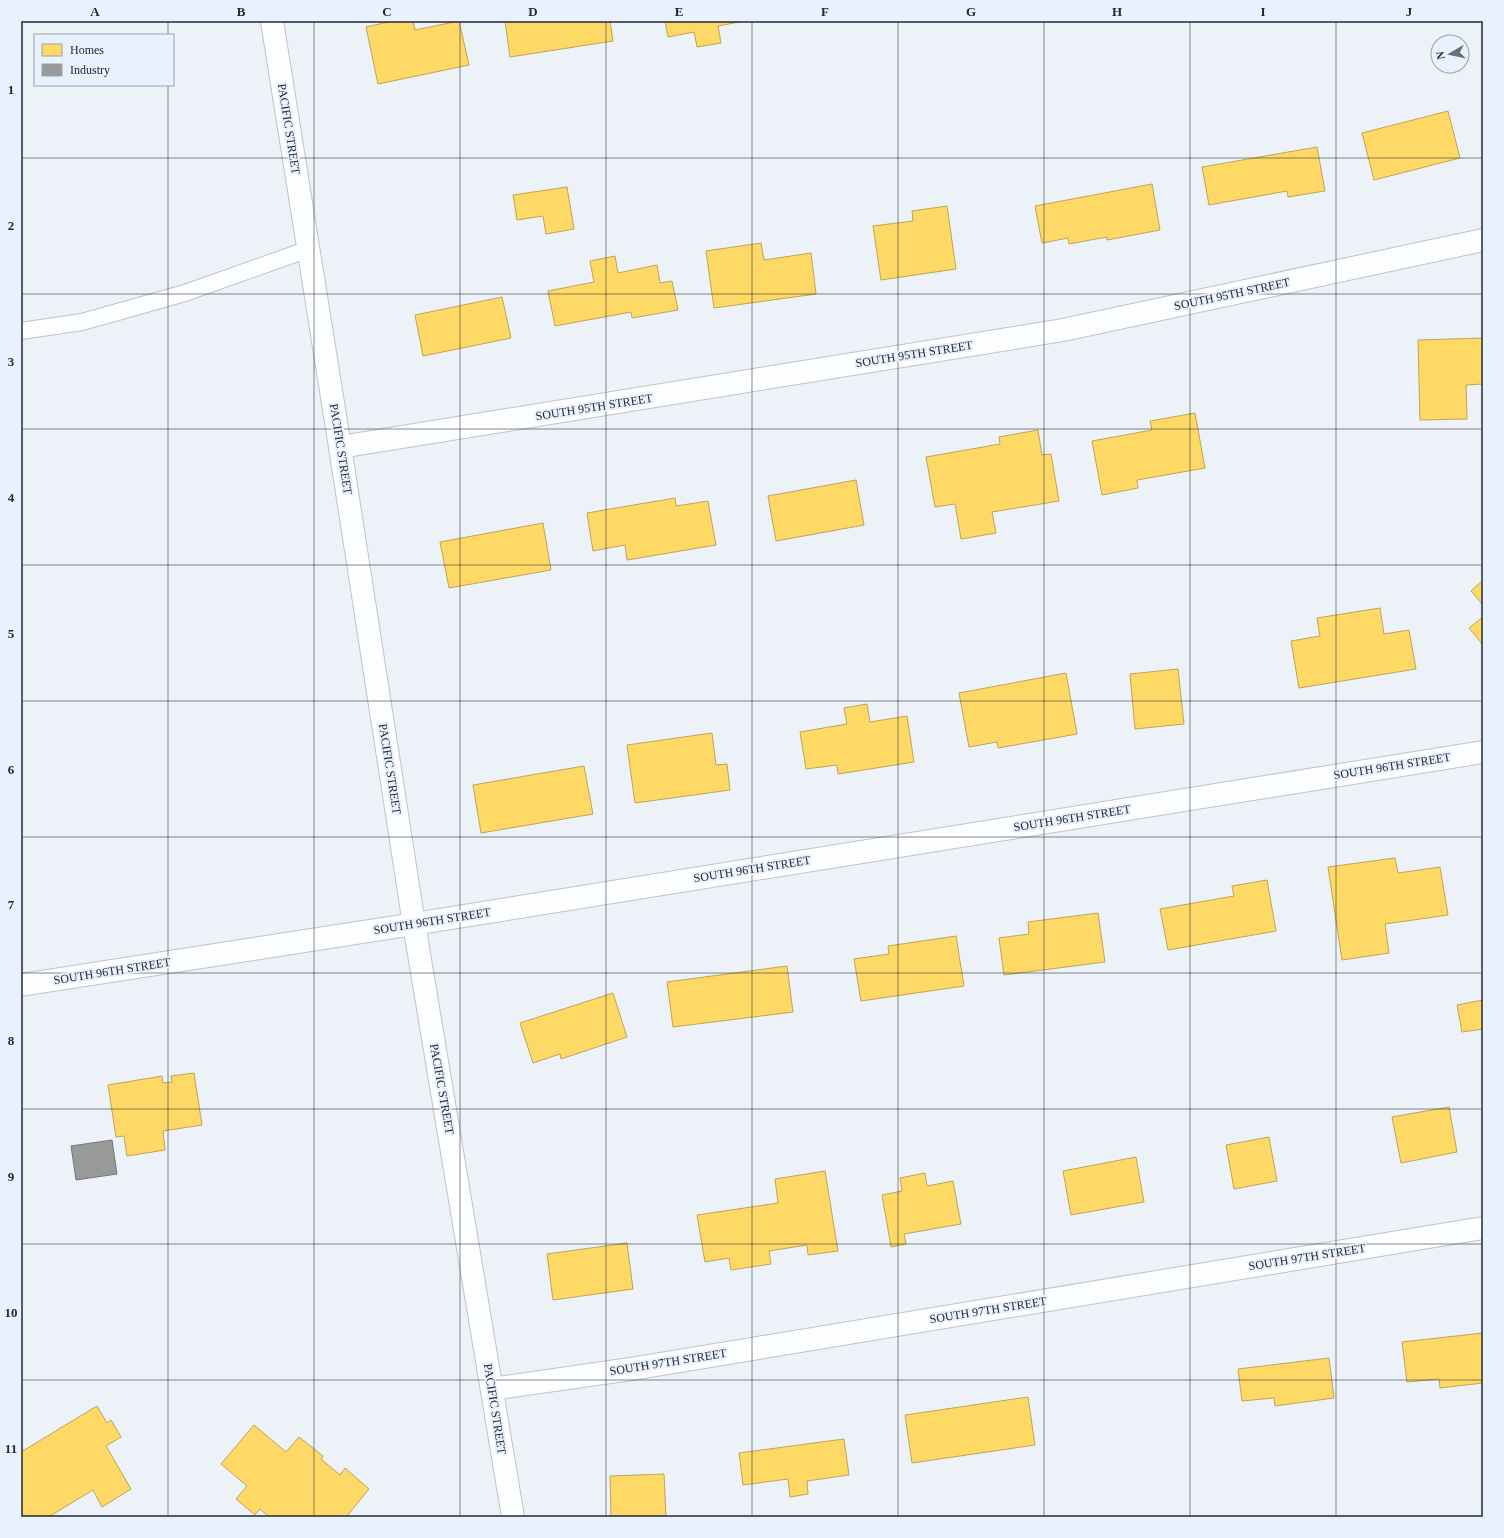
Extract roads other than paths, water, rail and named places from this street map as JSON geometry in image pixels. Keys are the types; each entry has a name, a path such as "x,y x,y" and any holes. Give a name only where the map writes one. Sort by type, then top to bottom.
{"street":[{"name":"PACIFIC STREET","path":"272,21 414,924 513,1517"},
{"name":"SOUTH 95TH STREET","path":"340,448 1063,330 1483,240"},
{"name":"SOUTH 96TH STREET","path":"21,985 414,924 1483,752"},
{"name":"SOUTH 97TH STREET","path":"492,1389 631,1369 1483,1228"}],"lane":[{"path":"21,331 82,322 184,293 308,249"}]}
